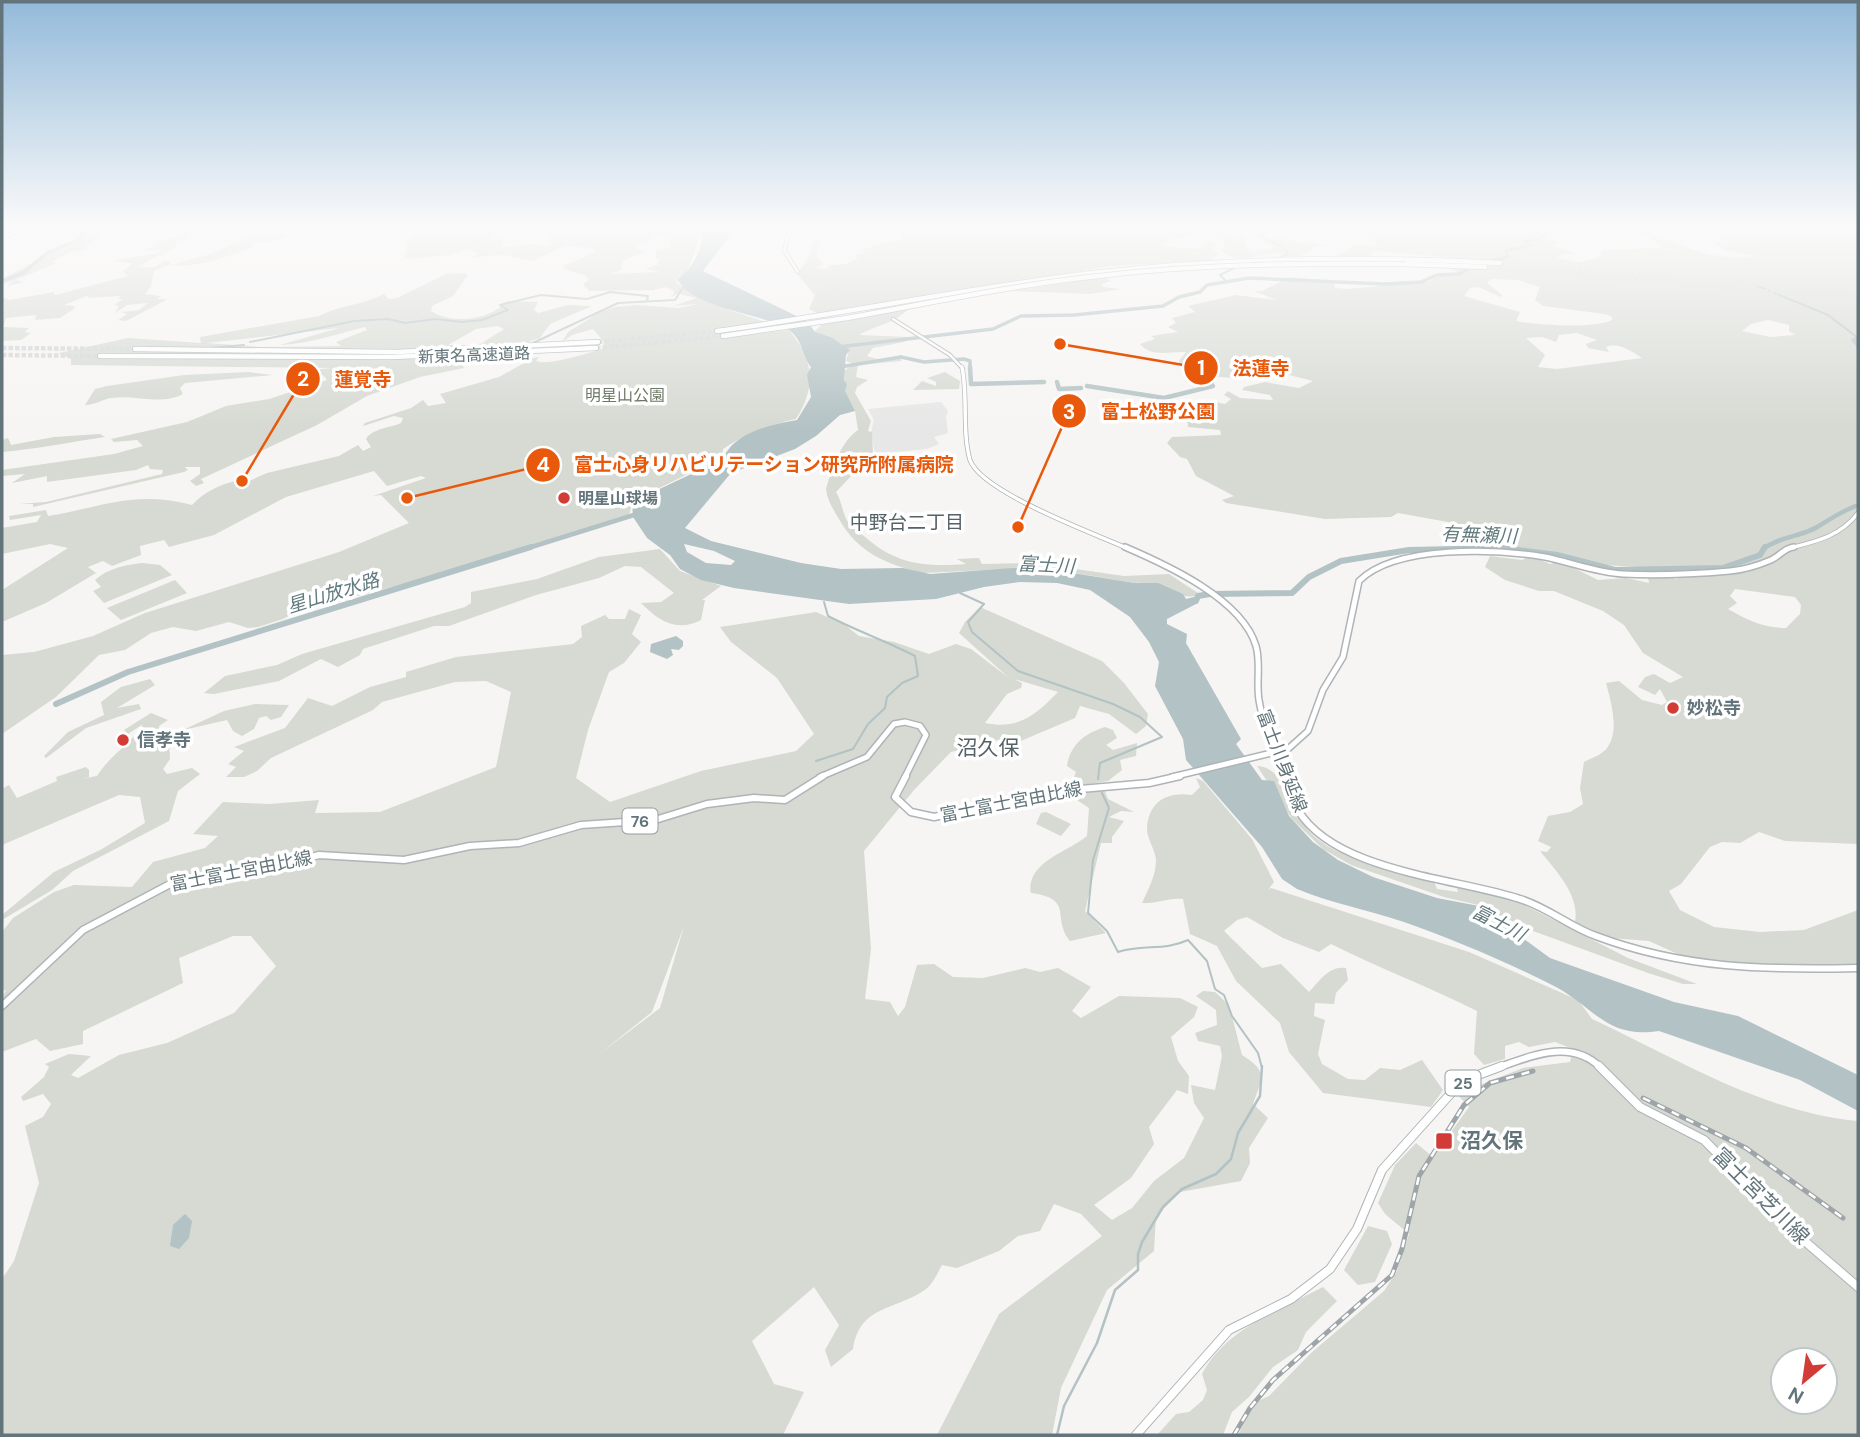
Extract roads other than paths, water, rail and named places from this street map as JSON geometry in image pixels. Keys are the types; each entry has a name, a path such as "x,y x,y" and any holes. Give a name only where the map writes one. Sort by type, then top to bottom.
{"highway":[{"path":"717,331 829,316 959,294"},
{"path":"723,336 847,318 976,294"},
{"name":"新東名高速道路","path":"100,356 342,358 488,352 570,344 597,345 560,351 488,352 135,349"}],"main road":[{"name":"富士川身延線","path":"893,318 956,360 966,379 970,459 979,475 1015,498 1155,559 1206,590 1244,624 1254,641 1259,702 1294,801 1309,826 1334,846 1359,857 1507,894 1595,936 1683,962 1789,971 1858,968"},
{"name":"富士富士宮由比線","path":"2,1006 83,930 172,883 253,872 319,855 404,860 470,846 519,843 581,825 654,820 707,804 754,798 785,800 827,773 867,757 890,727 899,722 914,723 925,731 923,747 895,797 902,807 922,816 946,817 1069,790 1134,785 1277,754 1296,744 1308,731 1323,690 1346,647 1359,581 1379,568 1412,557 1489,551 1543,557 1621,574 1733,571 1773,559 1787,548 1807,545 1850,527 1858,513"},
{"name":"富士宮芝川線","path":"1136,1435 1186,1375 1229,1330 1291,1299 1330,1269 1351,1241 1382,1170 1453,1091 1470,1078 1541,1052 1569,1051 1594,1061 1640,1107 1704,1140 1808,1244 1858,1287"}],"water":[{"name":"富士川","path":"692,294 751,294 807,321 815,332 831,337 850,350 846,355 844,380 847,384 845,391 855,411 840,415 816,436 795,449 731,473 685,528 711,541 801,563 841,569 903,568 930,574 1013,568 1055,570 1134,583 1158,583 1183,594 1186,599 1198,596 1198,603 1167,619 1167,624 1187,634 1186,643 1241,739 1236,744 1262,780 1274,781 1289,816 1313,842 1338,860 1373,877 1437,898 1479,906 1550,958 1674,1002 1738,1016 1858,1075 1858,1111 1800,1080 1659,1031 1641,1032 1614,1026 1556,987 1500,960 1404,922 1310,894 1282,879 1262,847 1186,760 1183,739 1155,686 1159,662 1149,642 1130,617 1090,590 1057,583 1019,582 984,587 936,599 849,604 734,588 701,580 680,569 670,555 647,538 633,517 632,502 723,459 735,442 754,431 797,420 811,397 807,375 811,367 794,334 777,324","holes":["684,544 714,551 735,561 731,565 706,563 687,552"]},
{"path":"676,636 683,641 683,646 679,650 671,649 673,655 667,659 650,652 651,644"},
{"path":"185,1214 192,1221 189,1238 179,1249 170,1246 173,1225"}],"waterway":[{"path":"250,342 354,321 388,319 405,323 435,319 462,322 482,320 508,310 500,305 541,295 587,299 603,294"},
{"path":"630,294 648,296 647,301"},
{"path":"533,343 618,303 675,300 679,294"},
{"path":"838,347 993,329 1021,316 1074,315 1163,306 1191,294"},
{"path":"1777,294 1828,315 1858,338"},
{"name":"有無瀬川","path":"1858,338 1853,340 1858,346"},
{"path":"209,348 244,345"},
{"path":"840,367 901,357 924,362 964,359 970,361 970,367"},
{"path":"970,367 971,384 1044,382"},
{"path":"1087,386 1164,398 1213,386 1207,378"},
{"path":"1057,382 1059,389 1081,388"},
{"name":"有無瀬川","path":"1764,548 1777,541 1812,530 1858,505"},
{"name":"星山放水路","path":"525,549 637,514"},
{"name":"星山放水路","path":"56,704 128,672 531,547"},
{"name":"有無瀬川","path":"1196,601 1198,596 1210,594 1292,593 1309,577 1341,561 1409,550 1503,548 1557,555 1615,570 1723,568 1760,555 1764,548"},
{"name":"有無瀬川","path":"1468,549 1509,549"},
{"path":"960,593 984,604 968,622 972,632 1018,671 1113,704 1140,717 1162,737 1100,763 1098,779"},
{"path":"816,761 853,749 868,724 885,708 887,697 902,683 918,676 915,656 828,616 824,602"},
{"path":"1102,793 1109,808 1093,860 1088,913 1107,931 1118,952 1188,940 1207,961 1215,989 1224,995 1232,1016 1258,1053 1262,1068"},
{"path":"1057,1435 1064,1406 1097,1343 1115,1290 1138,1270 1138,1254 1142,1242 1163,1207 1182,1189 1216,1174 1231,1159 1238,1133 1260,1096 1262,1068"}],"tunnel":[{"path":"843,294 893,319"},
{"path":"1800,294 1858,299"},
{"path":"598,342 717,331"},
{"path":"596,348 723,336"},
{"path":"2,348 135,349"},
{"path":"2,355 100,356"}],"railway":[{"path":"1234,1435 1250,1408 1273,1380 1392,1275 1402,1249 1419,1176 1464,1105 1490,1083 1533,1071"},
{"path":"1643,1098 1746,1148 1843,1218"}],"place":[{"name":"法蓮寺","path":"1060,344"},
{"name":"蓮覚寺","path":"242,481"},
{"name":"富士心身リハビリテーション研究所附属病院","path":"407,498"},
{"name":"明星山球場","path":"564,498"},
{"name":"富士松野公園","path":"1018,527"},
{"name":"妙松寺","path":"1673,708"},
{"name":"信孝寺","path":"123,740"},
{"name":"沼久保","path":"1444,1141"}],"district":[{"name":"中野台二丁目","path":"907,522"},
{"name":"沼久保","path":"988,748"}],"park label":[{"name":"明星山公園","path":"625,395"}]}
